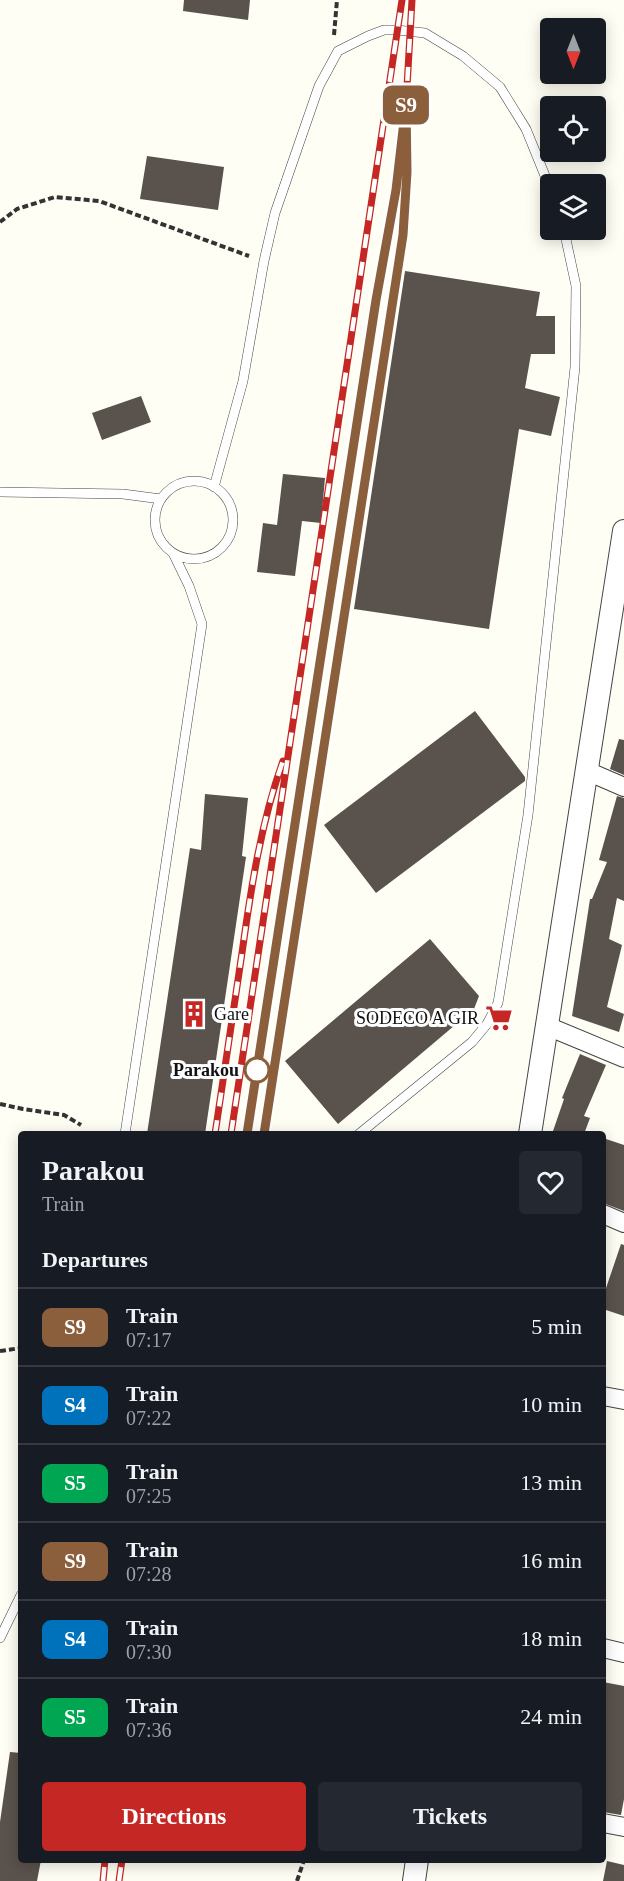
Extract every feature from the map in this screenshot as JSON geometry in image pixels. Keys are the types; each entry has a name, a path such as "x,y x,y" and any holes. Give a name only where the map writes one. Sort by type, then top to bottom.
{"street":[{"path":"530,1131 587,771 621,577 624,531"},
{"path":"587,771 624,787"},
{"path":"547,1026 624,1058"},
{"path":"606,1215 624,1223"},
{"path":"606,1397 624,1400"},
{"path":"606,1649 624,1653"},
{"path":"606,1824 624,1827"},
{"path":"414,1881 417,1863"}],"lane":[{"path":"214,487 243,381 264,261 275,213 319,86 338,51 384,30 397,30 425,33 464,56 500,87 526,129 544,174"},
{"path":"362,1131 472,1042 487,1024 498,1003 528,815 575,367 576,286 566,240"},
{"path":"125,1131 202,624 189,586 173,553 164,545 155,526 155,514 161,499 172,487 182,482 204,482 214,487 223,494 232,513 230,535 215,552 205,557 194,558 173,553"},
{"path":"0,492 123,494 161,499"},
{"path":"0,1638 18,1601"}],"path":[{"path":"336,0 333,43 338,51"},
{"path":"0,222 17,209 56,196 99,201 264,261"},
{"path":"0,1104 64,1115 81,1125"},
{"path":"0,1351 18,1348"},
{"path":"297,1881 303,1863"}],"building":[{"path":"184,0 250,0 248,20 183,11"},
{"path":"147,156 224,167 218,210 140,199"},
{"path":"405,271 540,292 536,316 555,316 555,354 531,354 525,388 560,397 551,436 519,429 489,629 354,609"},
{"path":"141,396 151,422 102,440 92,413"},
{"path":"283,474 325,478 321,523 302,521 295,576 257,572 263,523 277,525"},
{"path":"475,711 525,777 525,781 376,893 324,825"},
{"path":"619,739 624,740 624,775 610,769"},
{"name":"Gare","path":"205,794 248,798 242,856 246,857 205,1131 147,1131 190,848 201,850"},
{"path":"617,796 624,798 624,901 617,898 609,939 622,945 607,1007 624,1014 619,1032 572,1016 590,899 592,899 607,862 599,860"},
{"path":"430,939 479,996 474,1009 338,1124 285,1061"},
{"path":"580,1054 606,1065 584,1116 590,1118 585,1131 553,1131 564,1099 562,1098"},
{"path":"606,1139 624,1145 624,1211 606,1204"},
{"path":"621,1244 624,1245 624,1316 606,1310 606,1288"},
{"path":"606,1683 624,1686 624,1799 621,1815 606,1812"},
{"path":"10,1752 18,1753 18,1863 40,1863 37,1881 0,1881 0,1822"},
{"path":"607,1861 624,1865 624,1881 603,1881"}],"railway":[{"path":"231,1131 402,0"},
{"path":"264,1131 403,235 407,172 406,104 412,0"},
{"path":"247,1131 399,164"},
{"path":"215,1131 253,880 263,831 283,761"},
{"path":"103,1881 105,1863"},
{"path":"119,1881 122,1863"}],"train":[{"name":"S9","path":"247,1131 376,300 396,190 406,104 407,172 403,235 264,1131"}],"place":[{"name":"Gare","path":"194,1014"},
{"name":"SODECO A GIR","path":"499,1018"},
{"name":"Parakou","path":"257,1070"}]}
